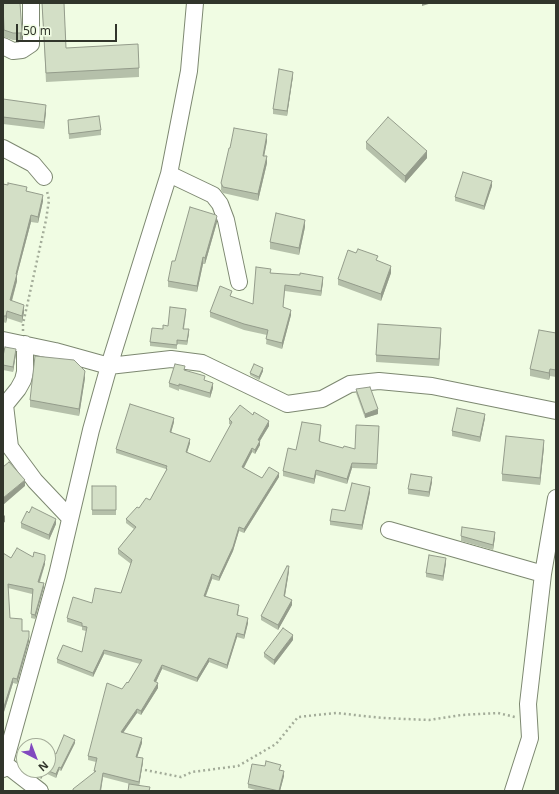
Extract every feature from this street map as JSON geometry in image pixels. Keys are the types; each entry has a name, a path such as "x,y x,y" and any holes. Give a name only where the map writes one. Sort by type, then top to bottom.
{"street":[{"path":"3,46 13,51 22,50 31,44 32,3"},
{"path":"40,791 4,766 57,575 91,430 109,366 169,174 189,71 195,3"},
{"path":"3,148 33,164 44,177"},
{"path":"169,174 213,195 220,204 226,220 239,282"},
{"path":"3,340 55,351 109,366 171,359 202,363 287,404 322,399 350,384 379,381 432,386 556,411"},
{"path":"25,344 25,372 23,380 18,389 4,404 7,448 35,481 70,518"},
{"path":"513,791 530,738 528,704 543,574 556,498"},
{"path":"389,530 543,574"}],"path":[{"path":"25,344 23,324 49,200 44,177"},
{"path":"145,770 181,777 192,772 238,766 276,744 298,717 305,716 336,713 383,718 428,720 461,715 498,713 529,721"}],"building":[{"path":"3,3 20,3 22,32 13,33 4,30"},
{"path":"42,3 64,3 66,48 138,44 139,68 46,73"},
{"path":"279,69 293,72 287,111 273,109"},
{"path":"3,99 46,105 44,122 3,117"},
{"path":"99,116 101,130 69,134 68,120"},
{"path":"388,117 427,151 405,176 366,142"},
{"path":"234,128 267,134 263,156 267,156 258,194 223,187 221,183"},
{"path":"463,172 492,181 484,206 455,197"},
{"path":"8,183 27,187 26,191 43,195 38,217 31,215 10,300 24,305 22,316 7,311 6,316 3,316 3,184 8,185"},
{"path":"190,207 217,216 205,258 203,257 197,286 168,281 172,261 175,261"},
{"path":"276,213 305,220 299,248 270,242"},
{"path":"358,249 378,256 376,260 391,266 381,294 338,279 348,250 356,253"},
{"path":"256,267 271,269 270,273 300,275 300,273 323,277 321,291 285,285 283,307 291,310 282,343 266,339 268,330 244,324 210,312 220,286 232,291 230,296 253,304"},
{"path":"170,307 186,309 183,329 189,329 187,341 177,340 177,345 150,342 152,328 163,329 163,325 168,326"},
{"path":"378,324 441,328 439,359 376,355"},
{"path":"539,330 556,333 556,370 550,369 549,373 530,369"},
{"path":"5,347 16,349 13,367 3,365"},
{"path":"35,356 74,360 85,371 79,409 30,400"},
{"path":"175,364 185,366 184,370 205,376 204,380 213,383 210,393 179,384 179,386 169,383"},
{"path":"254,364 263,368 259,377 250,373"},
{"path":"370,387 378,409 365,414 356,389"},
{"path":"130,404 174,418 170,432 190,439 186,452 210,462 232,422 229,419 240,405 253,415 254,412 269,421 258,440 260,441 255,450 252,448 242,467 262,478 269,467 279,473 244,529 239,527 233,547 219,577 212,574 204,596 239,605 237,615 248,618 244,635 237,633 227,665 209,658 197,678 162,665 154,681 158,683 141,711 137,709 121,732 142,738 136,757 143,758 139,782 103,773 100,791 73,791 73,789 96,771 94,771 97,758 88,756 107,683 122,689 127,682 128,683 142,660 104,650 93,673 57,659 63,645 82,652 87,627 82,626 82,623 67,618 73,597 92,603 95,588 121,593 132,560 118,549 136,527 126,519 137,507 139,508 146,498 150,500 167,469 167,466 116,449"},
{"path":"457,408 485,414 480,437 452,431"},
{"path":"302,422 321,425 319,441 343,448 344,446 355,449 356,425 379,426 377,464 352,463 347,479 316,470 314,479 283,471 288,448 296,450"},
{"path":"506,436 544,440 540,478 502,474"},
{"path":"9,462 25,480 3,498 3,467"},
{"path":"411,474 432,477 429,492 408,489"},
{"path":"352,483 370,487 362,525 330,521 332,509 345,511"},
{"path":"92,486 116,486 116,510 92,510"},
{"path":"32,507 56,519 49,535 21,523 27,511 29,513"},
{"path":"462,527 495,532 493,545 461,536"},
{"path":"17,548 33,557 34,552 45,555 45,560 38,582 44,583 35,615 31,614 33,589 8,584 10,618 22,619 22,631 29,631 29,637 17,679 13,678 3,710 3,553 11,558"},
{"path":"429,555 446,558 443,576 426,573"},
{"path":"287,566 289,566 284,596 292,600 278,625 261,616"},
{"path":"283,628 293,635 274,660 264,653"},
{"path":"64,735 75,740 61,768 59,767 56,774 56,754"},
{"path":"266,761 281,765 279,770 284,771 279,791 248,784 252,764 265,766"},
{"path":"129,784 150,787 149,791 128,791"}]}
